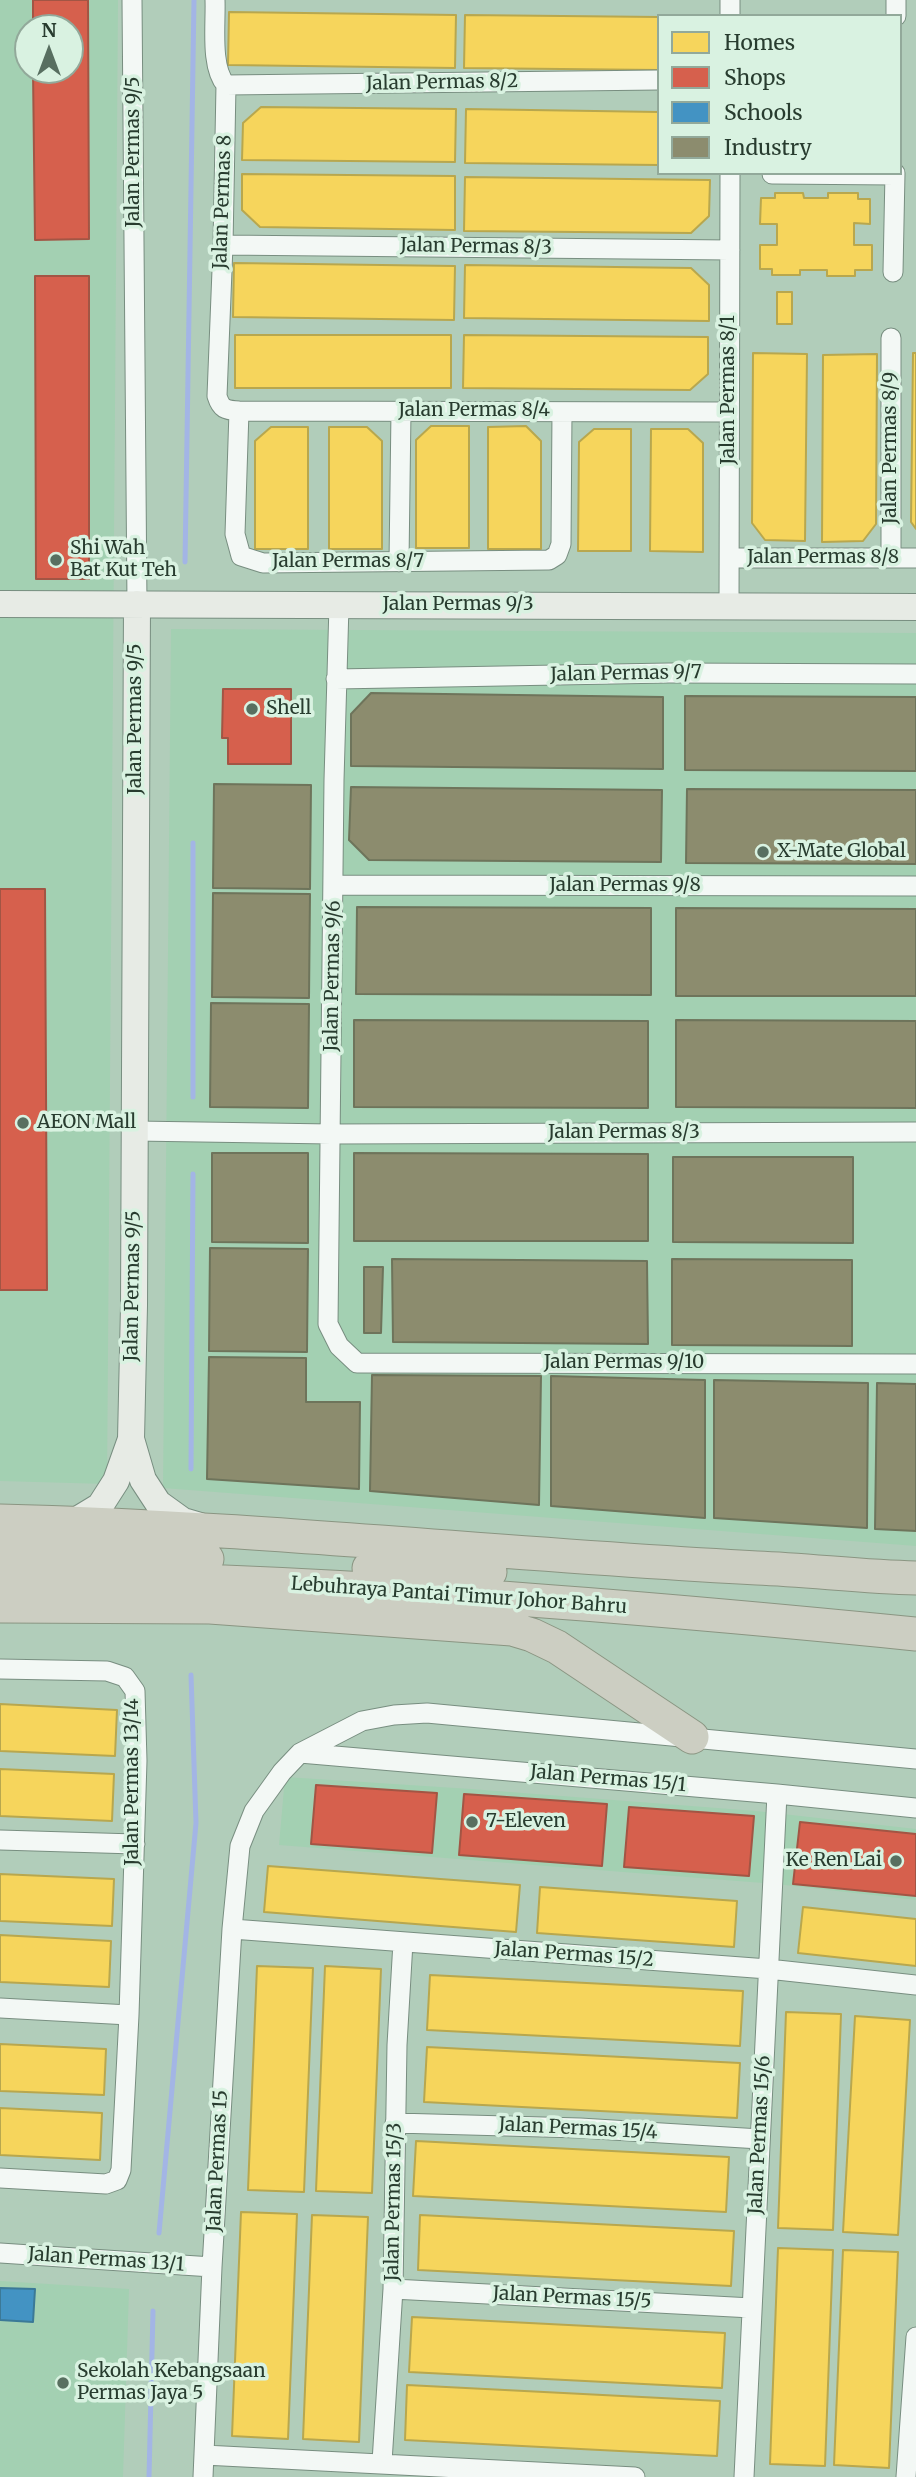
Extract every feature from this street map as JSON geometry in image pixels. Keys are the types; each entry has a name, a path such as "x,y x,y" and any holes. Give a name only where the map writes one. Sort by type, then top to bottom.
{"highway":[{"path":"0,1521 351,1539 913,1584"},
{"name":"Lebuhraya Pantai Timur Johor Bahru","path":"0,1550 402,1570 730,1582 913,1584"},
{"name":"Lebuhraya Pantai Timur Johor Bahru","path":"0,1576 248,1582 719,1615 916,1634"},
{"path":"0,1584 81,1577"},
{"path":"0,1606 210,1607 512,1629 556,1647 692,1737"}],"street":[{"name":"Jalan Permas 9/5","path":"132,0 137,604 131,1439 143,1480 158,1503 183,1521 215,1531"},
{"name":"Jalan Permas 8","path":"215,0 216,65 219,77 226,85 217,396 229,409"},
{"name":"Jalan Permas 8/2","path":"226,85 657,80"},
{"name":"Jalan Permas 8/1","path":"729,607 730,175"},
{"path":"893,272 895,175"},
{"name":"Jalan Permas 8/3","path":"223,244 730,250"},
{"name":"Jalan Permas 8/9","path":"891,338 891,558"},
{"name":"Jalan Permas 8/4","path":"229,409 728,412"},
{"name":"Jalan Permas 8/7","path":"229,409 235,534 242,556 262,563 549,560 557,555 561,544 562,412"},
{"path":"399,562 401,411"},
{"name":"Jalan Permas 8/8","path":"730,558 916,558"},
{"name":"Jalan Permas 9/3","path":"0,604 916,607"},
{"name":"Jalan Permas 9/6","path":"339,604 328,1324 339,1346"},
{"name":"Jalan Permas 9/7","path":"336,679 669,673 916,674"},
{"name":"Jalan Permas 9/8","path":"333,886 916,886"},
{"name":"Jalan Permas 8/3","path":"135,1131 331,1134 916,1132"},
{"name":"Jalan Permas 9/10","path":"339,1346 357,1363 916,1364"},
{"name":"Jalan Permas 9/5","path":"72,1523 100,1506 116,1481 131,1439"},
{"name":"Jalan Permas 13/14","path":"0,1669 107,1671 125,1676 135,1691 137,1761 121,2170 117,2180 106,2184 0,2178"},
{"name":"Jalan Permas 15","path":"203,2477 212,2267 232,1929 240,1846 254,1811 282,1772 300,1753 328,1736 362,1721 427,1713 916,1759"},
{"name":"Jalan Permas 15/1","path":"300,1753 916,1808"},
{"name":"Jalan Permas 15/6","path":"744,2477 777,1794"},
{"path":"0,1840 135,1844"},
{"name":"Jalan Permas 15/2","path":"232,1929 768,1969 916,1985"},
{"name":"Jalan Permas 15/3","path":"382,2462 393,2289 397,2036 403,1942"},
{"path":"0,2008 129,2015"},
{"name":"Jalan Permas 15/4","path":"395,2123 580,2128 760,2139"},
{"name":"Jalan Permas 13/1","path":"0,2253 212,2267"},
{"name":"Jalan Permas 15/5","path":"393,2289 752,2308"},
{"path":"906,2477 916,2337"},
{"path":"204,2455 635,2477"}],"shaded area":[{"path":"0,0 118,0 107,1484 0,1481"},
{"path":"171,629 916,633 916,1546 163,1488"},
{"path":"285,1777 756,1811 916,1829 916,1900 776,1884 279,1845"},
{"name":"Sekolah Kebangsaan Permas Jaya 5","path":"0,2281 129,2289 123,2477 0,2477"}],"building: Homes":[{"path":"229,12 456,15 455,68 228,65"},
{"path":"465,15 657,17 657,70 464,68"},
{"path":"261,107 456,109 455,162 242,160 243,123"},
{"path":"466,109 657,112 657,165 465,163"},
{"path":"242,174 455,176 455,230 260,227 242,210"},
{"path":"465,177 710,180 709,216 691,233 464,231"},
{"path":"775,193 803,193 804,198 828,198 828,193 858,193 858,199 870,199 870,224 854,223 854,245 872,245 872,270 855,270 855,276 827,276 827,270 800,270 800,275 772,275 772,269 760,269 760,245 777,245 777,224 760,224 761,198 775,198"},
{"path":"234,263 455,266 454,320 233,317"},
{"path":"465,265 691,268 709,285 709,321 464,318"},
{"path":"777,292 792,292 792,324 777,324"},
{"path":"235,335 451,335 451,388 235,388"},
{"path":"464,335 708,337 708,374 690,390 463,388"},
{"path":"753,353 807,354 805,541 765,540 752,523"},
{"path":"913,353 916,353 916,529 911,522"},
{"path":"877,354 876,524 863,541 822,542 823,355"},
{"path":"431,426 469,426 469,548 416,548 416,440"},
{"path":"526,426 541,441 541,549 488,549 488,427"},
{"path":"271,427 308,427 308,549 255,549 255,441"},
{"path":"329,427 367,427 382,441 382,549 329,549"},
{"path":"594,429 631,429 631,551 578,551 579,442"},
{"path":"651,429 688,429 703,443 703,552 650,551"},
{"path":"0,1704 117,1710 115,1756 0,1751"},
{"path":"0,1769 114,1774 112,1821 0,1816"},
{"path":"268,1866 520,1885 516,1932 264,1912"},
{"path":"0,1874 114,1879 112,1926 0,1921"},
{"path":"540,1887 737,1901 734,1947 537,1933"},
{"path":"803,1907 916,1919 916,1966 798,1953"},
{"path":"0,1935 111,1941 109,1987 0,1982"},
{"path":"257,1966 313,1968 304,2192 248,2190"},
{"path":"325,1966 381,1969 372,2193 316,2191"},
{"path":"430,1975 743,1991 740,2046 427,2030"},
{"path":"786,2012 841,2014 833,2230 778,2228"},
{"path":"855,2016 910,2020 898,2235 843,2232"},
{"path":"0,2044 106,2049 104,2095 0,2091"},
{"path":"427,2047 740,2063 737,2118 424,2102"},
{"path":"0,2108 102,2113 100,2160 0,2155"},
{"path":"416,2141 729,2157 726,2212 413,2196"},
{"path":"241,2212 297,2214 288,2439 232,2436"},
{"path":"312,2215 368,2217 359,2442 303,2439"},
{"path":"420,2215 734,2231 731,2286 418,2270"},
{"path":"778,2248 833,2250 825,2466 770,2464"},
{"path":"843,2250 898,2252 889,2468 834,2465"},
{"path":"412,2317 725,2333 722,2388 409,2372"},
{"path":"407,2385 720,2401 717,2456 405,2440"}],"building: Shops":[{"path":"33,0 88,0 89,239 35,240 33,84 84,84 84,14 33,14"},
{"path":"35,276 89,276 89,579 36,579"},
{"path":"223,689 291,689 291,764 228,764 228,738 222,738"},
{"name":"AEON Mall","path":"0,889 45,889 47,1290 0,1290"},
{"path":"316,1785 437,1793 432,1853 311,1844"},
{"path":"464,1794 607,1804 602,1866 459,1855"},
{"path":"629,1807 754,1816 749,1876 624,1867"},
{"path":"800,1822 916,1834 916,1896 793,1884"}],"building: Schools":[{"path":"0,2288 35,2289 33,2322 0,2320"}],"building: Industry":[{"path":"371,693 663,697 663,769 351,766 351,714"},
{"path":"685,696 916,697 916,771 685,770"},
{"path":"214,784 311,785 310,889 213,888"},
{"path":"351,787 662,790 661,862 369,860 349,840"},
{"path":"687,789 916,790 916,864 686,863"},
{"path":"213,893 310,894 309,998 212,997"},
{"path":"357,907 651,908 651,995 356,994"},
{"path":"676,908 916,909 916,996 676,996"},
{"path":"211,1003 309,1004 308,1108 210,1107"},
{"path":"354,1020 648,1021 648,1108 354,1107"},
{"path":"676,1020 916,1021 916,1108 676,1107"},
{"path":"212,1153 308,1153 308,1243 212,1242"},
{"path":"354,1153 648,1154 648,1241 354,1241"},
{"path":"673,1157 853,1157 853,1243 673,1242"},
{"path":"210,1248 308,1249 307,1352 209,1351"},
{"path":"392,1259 647,1261 648,1344 393,1342"},
{"path":"672,1259 852,1260 852,1346 672,1345"},
{"path":"364,1267 383,1267 381,1333 364,1333"},
{"path":"209,1357 306,1358 306,1402 360,1402 359,1489 207,1479"},
{"path":"372,1375 541,1376 539,1505 370,1491"},
{"path":"551,1376 705,1380 705,1518 551,1506"},
{"path":"714,1380 868,1383 867,1528 714,1518"},
{"path":"877,1383 916,1384 916,1531 875,1529"}],"waterway":[{"path":"185,562 194,0"},
{"path":"193,843 193,1097"},
{"path":"191,1469 193,1174"},
{"path":"159,2233 196,1823 191,1675"},
{"path":"149,2477 153,2311"}],"place":[{"name":"Shi Wah Bat Kut Teh","path":"56,560"},
{"name":"Shell","path":"252,709"},
{"name":"X-Mate Global","path":"763,852"},
{"name":"AEON Mall","path":"23,1123"},
{"name":"7-Eleven","path":"472,1822"},
{"name":"Ke Ren Lai","path":"896,1861"},
{"name":"Sekolah Kebangsaan Permas Jaya 5","path":"63,2383"}]}
